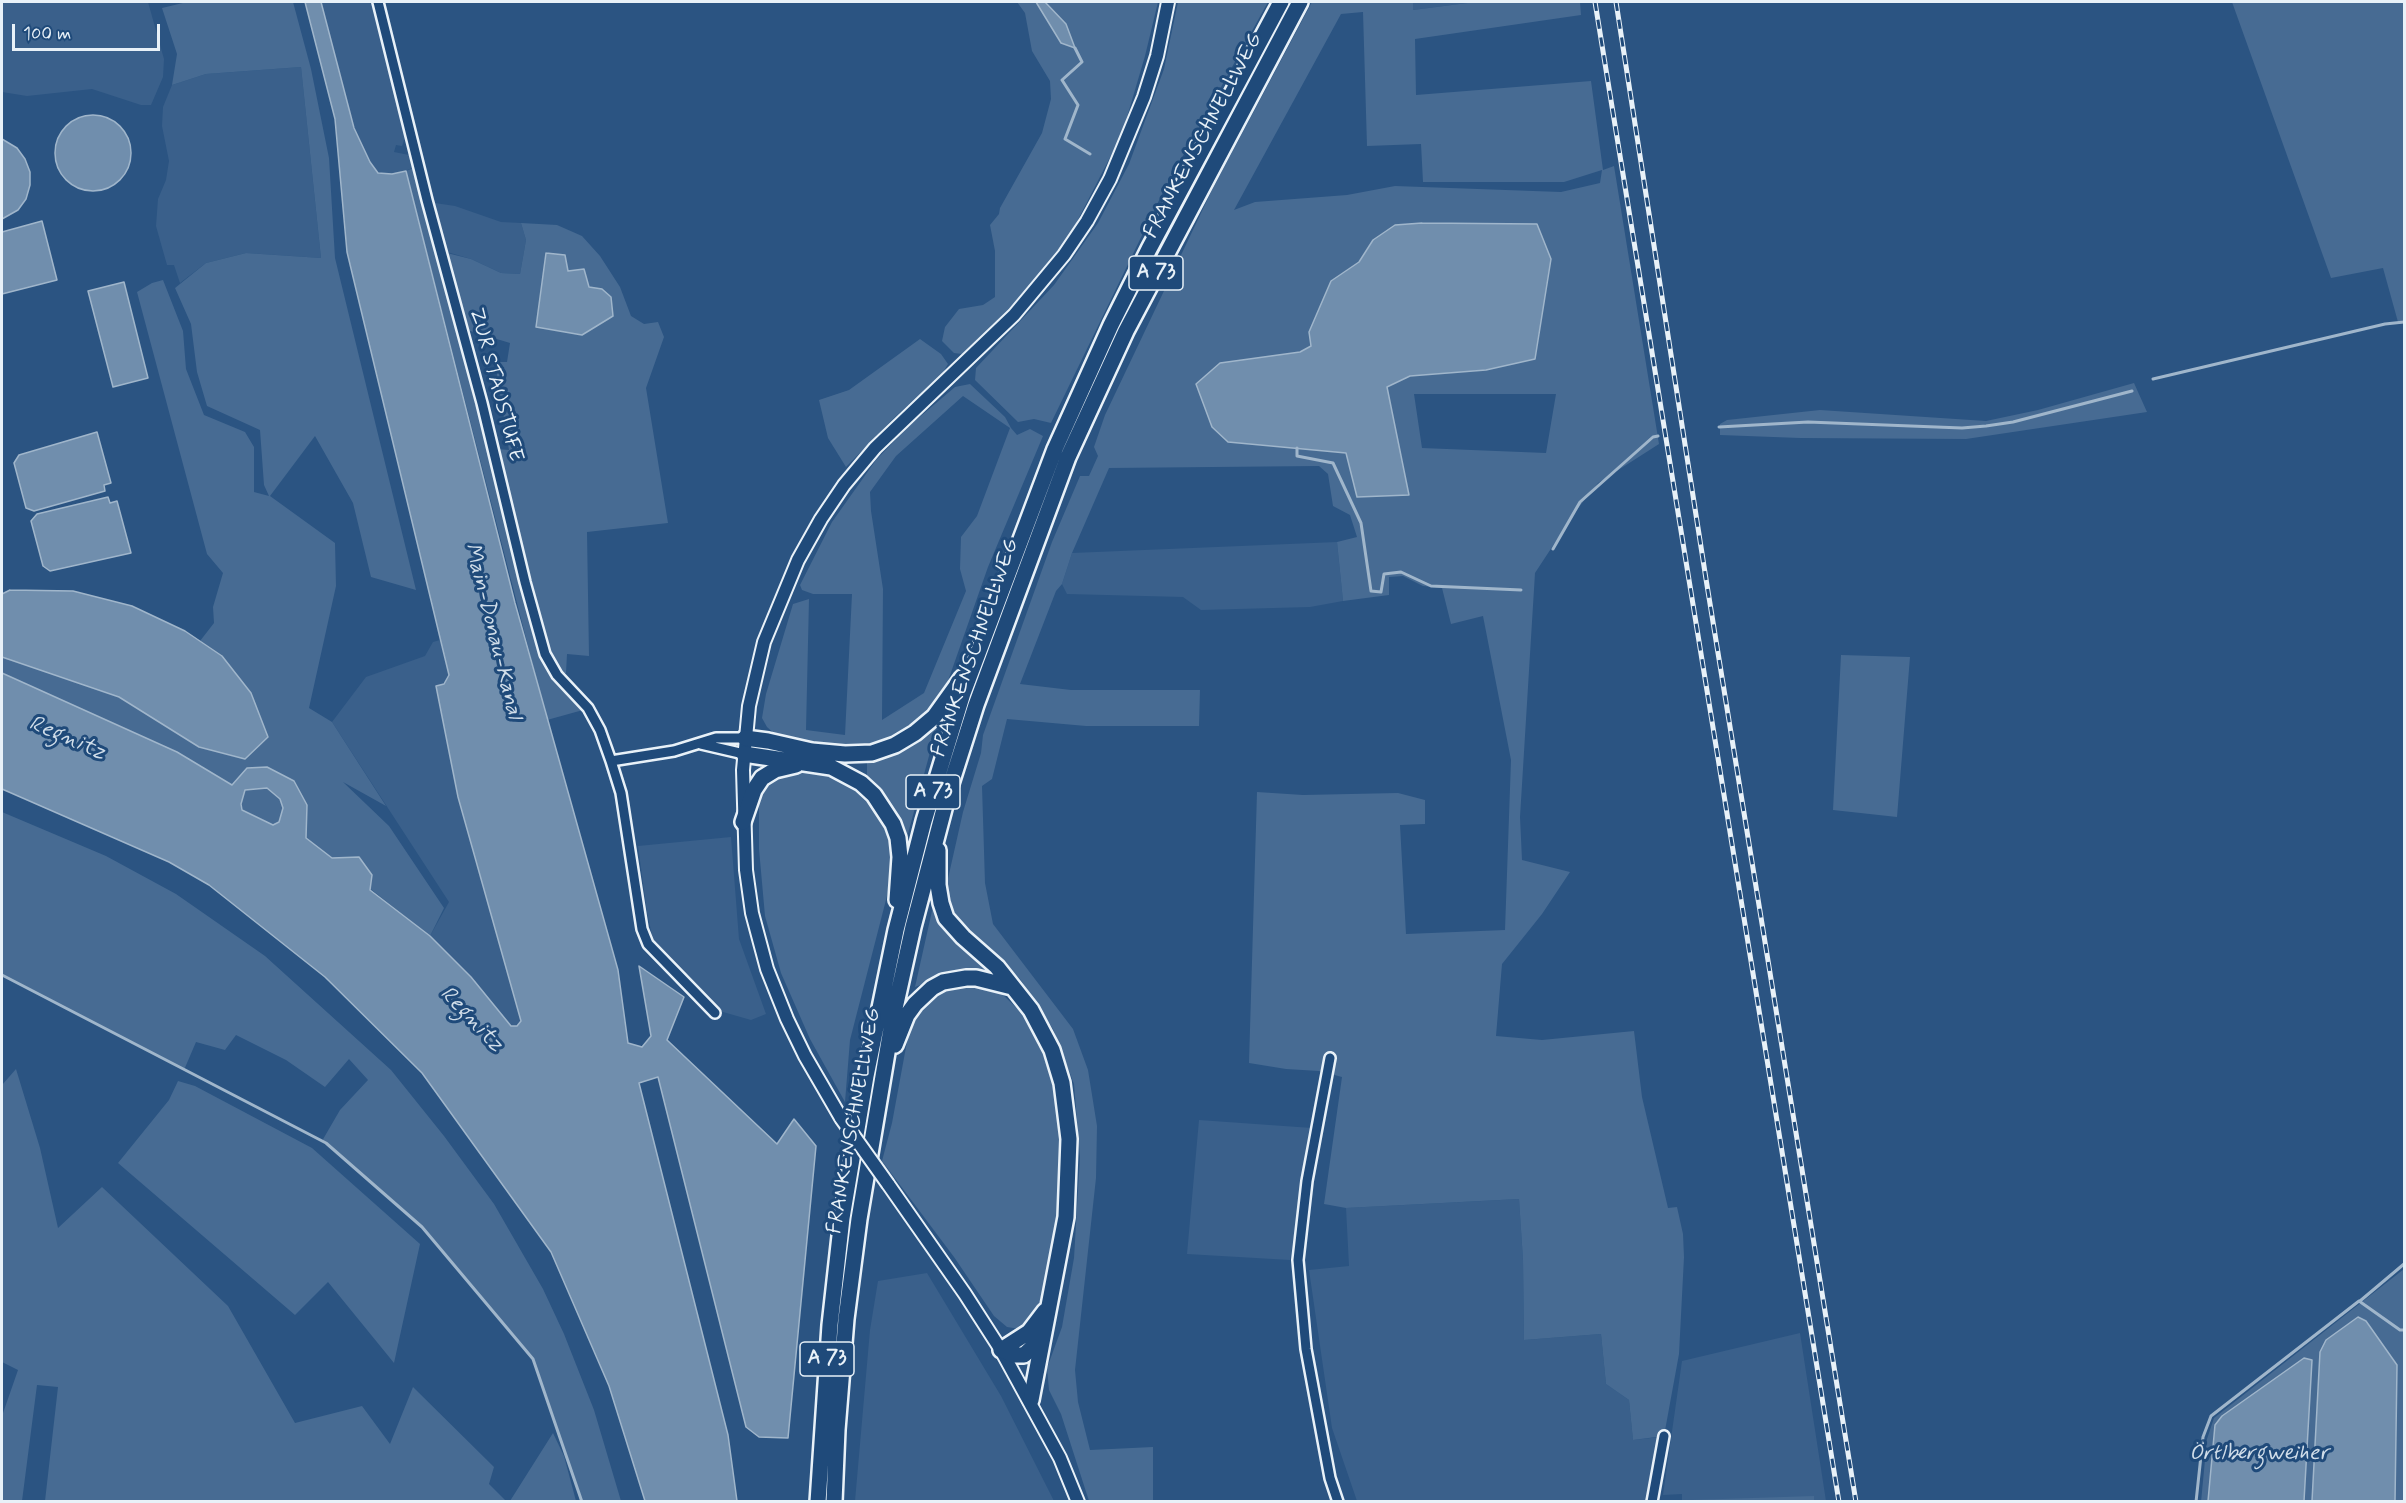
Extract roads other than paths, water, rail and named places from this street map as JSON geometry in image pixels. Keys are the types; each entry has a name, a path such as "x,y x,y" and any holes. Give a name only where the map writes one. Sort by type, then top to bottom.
{"highway":[{"name":"FRANKENSCHNELLWEG","path":"818,1502 830,1325 842,1218 866,1076 896,930 924,821 963,693 1050,460 1111,325 1281,2"},
{"name":"FRANKENSCHNELLWEG","path":"834,1502 846,1319 859,1219 886,1057 913,927 939,824 976,705 1068,457 1137,310 1300,2"},
{"path":"745,738 812,752 845,754 872,753 895,745 915,733 934,717 977,655"},
{"path":"744,754 831,767 861,783 874,795 893,824 898,838 900,857 896,930"},
{"path":"743,822 754,790 762,778 775,770 805,763"},
{"path":"939,824 938,885 946,918 963,937 997,967 1031,1010 1052,1050 1062,1083 1067,1117 1069,1160 1066,1217 1058,1266 1047,1309 1047,1321 1041,1340 1036,1380 1030,1400"},
{"path":"886,1057 897,1042 907,1015 923,994 932,988 943,982 966,978 976,978 1012,987"},
{"path":"1001,1350 1029,1332 1047,1309"},
{"path":"1001,1350 1014,1355 1024,1355 1041,1340"}],"main road":[{"path":"1078,1502 1060,1458 1001,1350 965,1294 841,1118 805,1056 767,969 752,913 743,822 744,754 754,677 764,642 794,568 821,519 844,485 874,448 987,343 1041,285 1064,255 1110,180 1129,138 1157,57 1168,2"}],"street":[{"name":"ZUR STAUSTUFE","path":"378,2 427,200 483,403 525,582 545,654 557,675 588,708 600,730 621,793 642,929 648,944 715,1013"},
{"path":"611,761 674,751 716,738 745,738"},
{"path":"701,744 744,754"},
{"path":"1330,1058 1307,1181 1298,1260 1306,1349 1330,1478 1338,1502"},
{"path":"1652,1502 1664,1436"}],"water":[{"path":"305,2 321,2 354,128 370,162 378,173 392,174 406,171 515,603 618,970 628,1043 642,1047 651,1036 639,966 684,997 667,1040 777,1144 794,1119 816,1146 788,1438 759,1437 746,1427 658,1077 639,1083 728,1435 737,1501 645,1501 609,1386 551,1252 422,1073 325,977 209,885 169,862 2,789 2,673 177,752 232,785 247,768 267,767 294,781 307,805 306,838 332,858 359,857 372,875 370,890 430,936 471,977 511,1026 517,1026 521,1021 458,797 436,686 444,684 449,675 347,252 335,119","holes":["267,788 280,799 283,808 279,822 273,825 242,810 241,804 245,790"]},
{"path":"1036,2 1045,2 1066,24 1075,48 1061,43"},
{"path":"93,115 108,118 120,126 128,138 131,153 128,168 120,180 108,188 93,191 78,188 66,180 58,168 55,153 58,138 66,126 78,118"},
{"path":"2,139 17,148 25,159 30,172 30,185 26,199 18,210 2,219"},
{"path":"42,221 57,280 2,294 2,232"},
{"path":"1422,223 1537,224 1551,259 1535,359 1486,370 1410,376 1387,387 1409,495 1357,497 1346,453 1228,442 1212,427 1196,384 1220,363 1300,352 1311,346 1309,332 1331,281 1359,262 1373,240 1395,225"},
{"path":"546,253 565,255 568,271 584,269 589,287 602,289 611,297 613,316 582,335 536,327"},
{"path":"124,282 148,378 113,387 88,291"},
{"path":"97,432 111,483 104,485 105,491 34,511 26,508 14,463 19,455"},
{"path":"108,497 110,503 117,501 131,553 50,571 43,566 31,521 37,514"},
{"path":"10,590 73,591 132,606 185,631 222,656 251,693 268,737 245,759 199,747 119,697 2,657 2,594"},
{"path":"2358,1317 2366,1321 2397,1365 2395,1501 2312,1501 2320,1352 2326,1340"},
{"name":"Örtlbergweiher","path":"2304,1358 2312,1360 2304,1501 2208,1501 2215,1425 2222,1416"}],"waterway":[{"path":"1075,48 1082,62 1062,80 1078,105 1065,139 1090,154"},
{"path":"2153,379 2385,324 2404,322"},
{"path":"1719,427 1808,422 1962,428 1986,426 2013,422 2132,391"},
{"path":"1553,549 1580,502 1653,437 1658,436"},
{"path":"1297,448 1297,456 1333,463 1361,523 1371,591 1381,592 1384,574 1401,572 1431,586 1521,590"},
{"path":"2,975 326,1143 422,1227 533,1359 582,1502"},
{"path":"2360,1301 2404,1264"},
{"path":"2196,1502 2203,1437 2211,1416 2359,1301 2400,1330 2404,1330"}],"railway":[{"path":"1595,2 1839,1502"},
{"path":"1616,2 1706,579 1856,1502"}],"water label":[{"name":"Main-Donau-Kanal","path":"492,631"},
{"name":"Regnitz","path":"67,739"},
{"name":"Regnitz","path":"471,1020"}]}
